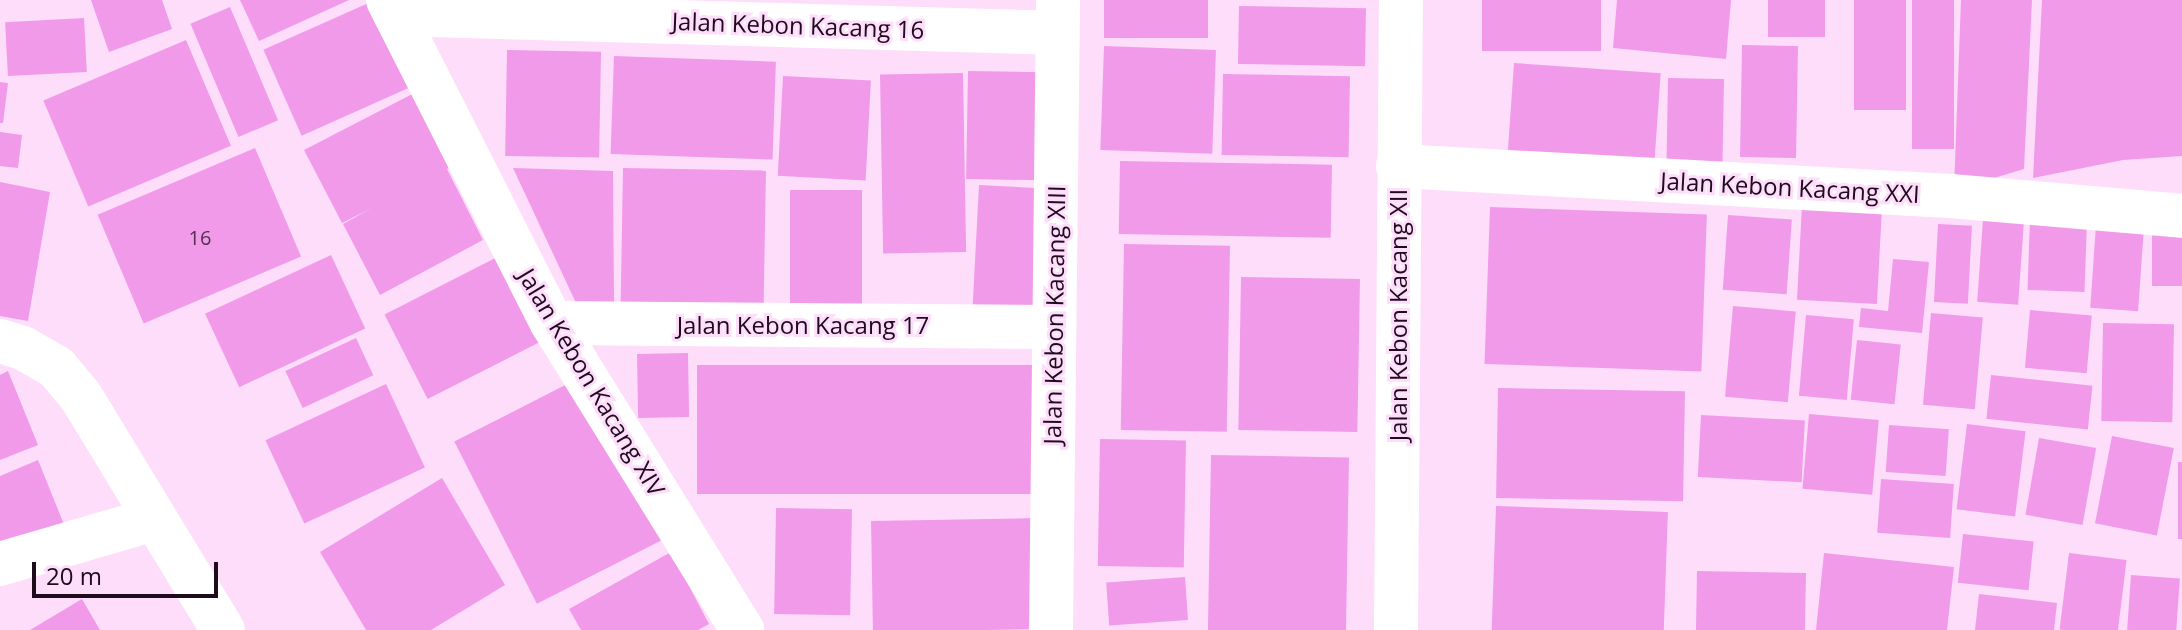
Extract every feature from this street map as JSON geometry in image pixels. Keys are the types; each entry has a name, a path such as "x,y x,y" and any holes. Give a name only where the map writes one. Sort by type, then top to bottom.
{"street":[{"name":"Jalan Kebon Kacang XII","path":"1396,630 1401,0"},
{"name":"Jalan Kebon Kacang 16","path":"392,7 1057,16"},
{"name":"Jalan Kebon Kacang XIV","path":"392,7 552,323 742,630"},
{"name":"Jalan Kebon Kacang XIII","path":"1051,630 1057,16"},
{"name":"Jalan Kebon Kacang XXI","path":"1398,166 1936,195 2182,216"},
{"name":"Jalan Kebon Kacang 17","path":"552,323 1054,327"},
{"path":"0,341 23,348 57,368 80,395 223,630"},
{"path":"0,564 154,519"}],"building":[{"path":"91,0 162,0 172,29 109,52"},
{"path":"240,0 349,0 259,41"},
{"path":"1104,0 1208,0 1208,38 1104,38"},
{"path":"1482,0 1601,0 1601,51 1482,51"},
{"path":"1617,0 1731,0 1726,59 1613,48"},
{"path":"1768,0 1825,0 1825,37 1768,37"},
{"path":"1854,0 1906,0 1906,110 1854,110"},
{"path":"1912,0 1954,0 1954,149 1912,149"},
{"path":"1961,0 2032,0 2024,169 1954,190"},
{"path":"2042,0 2182,0 2182,156 2123,160 2033,178"},
{"path":"373,1 411,87 302,136 263,50"},
{"path":"1239,6 1366,8 1365,66 1238,64"},
{"path":"230,7 278,120 238,137 190,24"},
{"path":"84,18 87,72 8,76 5,22"},
{"path":"186,40 231,146 88,206 43,101"},
{"path":"1742,45 1798,46 1796,158 1740,157"},
{"path":"1104,46 1216,50 1212,154 1100,150"},
{"path":"507,50 601,52 599,158 505,156"},
{"path":"614,56 776,62 772,160 611,154"},
{"path":"1514,63 1661,73 1653,177 1507,167"},
{"path":"968,71 1052,72 1050,180 966,179"},
{"path":"963,73 966,252 883,253 880,74"},
{"path":"1223,74 1350,76 1349,157 1222,155"},
{"path":"783,76 871,81 866,180 778,176"},
{"path":"1668,78 1724,79 1722,167 1666,166"},
{"path":"0,82 8,83 3,123 0,123"},
{"path":"424,88 462,162 447,169 483,240 380,295 343,224 372,208 342,223 304,150"},
{"path":"0,132 22,135 18,168 0,166"},
{"path":"255,148 301,257 144,323 98,215"},
{"path":"1120,161 1332,165 1331,238 1119,234"},
{"path":"513,168 613,171 614,303 576,303"},
{"path":"623,168 766,170 763,318 620,316"},
{"path":"0,182 50,192 28,321 0,316"},
{"path":"979,185 1054,189 1047,325 972,321"},
{"path":"790,190 862,190 862,306 790,306"},
{"path":"1802,205 1882,209 1877,304 1797,300"},
{"path":"1490,207 1707,215 1701,371 1485,364"},
{"path":"1728,215 1792,219 1787,294 1723,290"},
{"path":"1983,219 2024,222 2018,305 1977,302"},
{"path":"2030,219 2087,221 2084,292 2028,290"},
{"path":"1938,224 1972,226 1968,304 1934,302"},
{"path":"2152,224 2182,224 2182,286 2152,286"},
{"path":"2096,225 2144,228 2138,311 2090,308"},
{"path":"1124,244 1230,246 1227,432 1121,430"},
{"path":"511,250 554,335 428,399 384,314"},
{"path":"331,255 365,328 239,387 205,314"},
{"path":"1893,259 1929,262 1922,333 1859,327 1861,308 1888,311"},
{"path":"1241,277 1360,279 1357,432 1238,430"},
{"path":"1733,306 1796,311 1788,402 1725,397"},
{"path":"2030,310 2092,315 2087,373 2025,368"},
{"path":"1931,313 1983,318 1975,409 1923,405"},
{"path":"1806,315 1854,319 1847,400 1799,396"},
{"path":"2103,323 2174,324 2172,422 2101,421"},
{"path":"356,338 373,375 303,408 285,371"},
{"path":"1857,340 1901,345 1894,404 1851,400"},
{"path":"688,353 689,417 638,418 637,354"},
{"path":"697,365 1039,365 1039,494 697,494"},
{"path":"8,371 38,445 0,460 0,375"},
{"path":"1991,375 2092,386 2088,429 1986,419"},
{"path":"579,378 662,540 537,604 454,442"},
{"path":"386,384 425,467 304,524 265,440"},
{"path":"1498,388 1685,391 1683,501 1496,498"},
{"path":"1809,414 1879,420 1872,495 1802,489"},
{"path":"1701,415 1805,420 1802,482 1698,477"},
{"path":"1967,424 2026,431 2015,517 1957,509"},
{"path":"1889,425 1949,429 1946,476 1886,472"},
{"path":"2112,436 2174,448 2157,535 2095,523"},
{"path":"2039,438 2096,448 2083,525 2025,515"},
{"path":"1100,439 1186,441 1184,567 1098,566"},
{"path":"1211,455 1349,457 1346,630 1208,630"},
{"path":"38,460 65,527 0,554 0,476"},
{"path":"2178,462 2182,462 2182,539 2178,539"},
{"path":"442,478 505,585 431,630 366,630 320,552"},
{"path":"1881,479 1954,484 1950,538 1877,533"},
{"path":"1496,506 1668,512 1664,630 1492,630"},
{"path":"776,508 852,509 850,615 774,614"},
{"path":"1041,518 1043,629 873,630 871,521"},
{"path":"1963,534 2034,541 2028,590 1958,583"},
{"path":"671,552 709,624 698,630 581,630 569,609"},
{"path":"1824,553 1954,567 1947,630 1816,630"},
{"path":"2069,553 2127,560 2118,630 2060,629"},
{"path":"1697,571 1806,573 1805,630 1696,630"},
{"path":"2131,575 2180,578 2176,630 2127,630"},
{"path":"1185,577 1188,620 1109,625 1106,583"},
{"path":"1979,594 2057,603 2054,630 1975,630"},
{"path":"82,599 100,630 30,630"}]}
